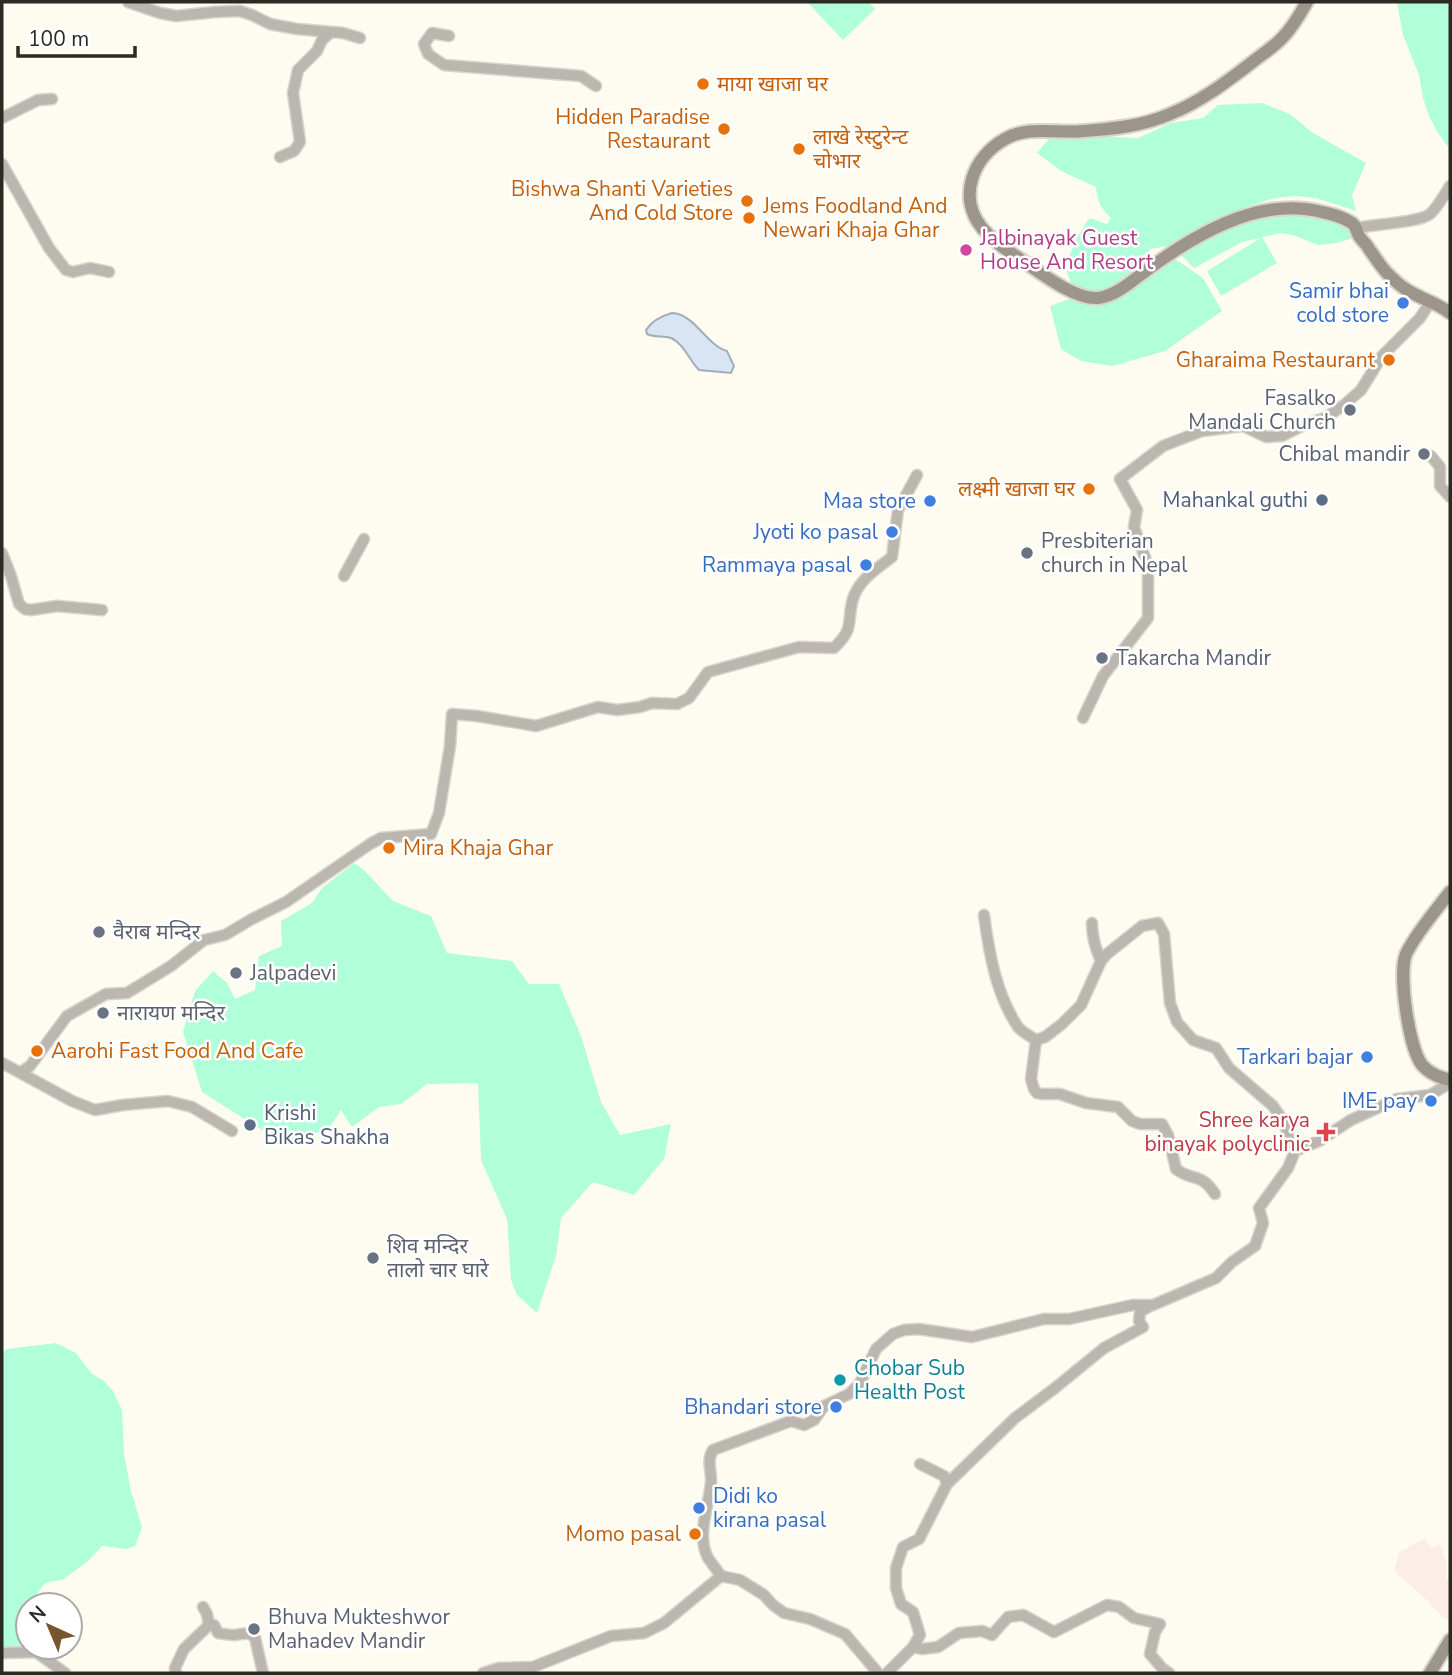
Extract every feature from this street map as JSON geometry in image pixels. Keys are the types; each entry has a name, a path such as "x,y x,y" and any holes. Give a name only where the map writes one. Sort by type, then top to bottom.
{"main road":[{"path":"1307,2 1283,37 1263,54 1214,90 1170,115 1138,124 1079,132 1031,131 1006,138 981,158 974,171 970,197 972,212 996,242 1068,289 1085,297 1095,298 1115,293 1159,261 1234,219 1291,208 1314,209 1350,222 1357,228 1359,236 1388,274 1405,289 1450,313"},
{"path":"1450,892 1412,943 1403,965 1408,1018 1415,1050 1429,1071 1450,1082"},
{"path":"1430,1673 1450,1640"}],"street":[{"path":"128,2 176,16 240,11 270,24 343,33 360,38"},
{"path":"280,157 294,151 300,142 293,93 298,69 317,51 322,40 330,33"},
{"path":"449,36 432,33 424,44 428,54 444,65 581,76 596,86"},
{"path":"2,118 38,100 51,99"},
{"path":"2,164 49,248 66,270 73,272 90,268 109,272"},
{"path":"1357,228 1420,219 1430,214 1450,186"},
{"path":"1083,718 1103,676 1149,618 1148,566 1134,527 1137,510 1120,479 1163,446 1202,431 1243,426 1266,437 1282,436 1325,418 1361,390 1382,356 1420,318 1431,301"},
{"path":"1431,456 1440,467 1440,486 1450,497"},
{"path":"20,1072 30,1066 67,1016 106,994 127,993 172,966 204,940 225,935 286,902 381,838 430,834 439,813 450,746 452,714 536,726 598,707 617,710 652,703 677,704 689,698 708,672 799,648 834,648 849,629 853,600 865,578 892,556 898,510 917,475"},
{"path":"344,576 364,539"},
{"path":"2,553 19,604 25,609 57,606 102,610"},
{"path":"984,915 991,959 999,986 1019,1029 1036,1040"},
{"path":"1092,923 1095,950 1101,961"},
{"path":"1036,1040 1045,1037 1062,1024 1081,1004 1101,961 1142,926 1158,923 1164,934 1170,1003 1177,1022 1193,1040 1216,1048 1229,1068 1273,1107 1284,1122 1295,1151"},
{"path":"1036,1040 1031,1079 1037,1093 1060,1094 1086,1102 1118,1107 1132,1121 1140,1124 1163,1124 1176,1169 1206,1181 1215,1194"},
{"path":"2,1063 72,1101 95,1110 168,1101 192,1107 232,1131"},
{"path":"887,1673 913,1647 920,1635 913,1612 901,1604 896,1588 896,1568 903,1547 919,1539 947,1484 1015,1418 1104,1348 1143,1327 1139,1321 1140,1312 1216,1278 1232,1262 1255,1246 1263,1223 1259,1208 1288,1168 1295,1151 1397,1100 1430,1095 1450,1082"},
{"path":"878,1673 845,1634 810,1619 784,1613 764,1595 740,1580 721,1576 707,1557 703,1538 705,1511 712,1481 710,1454 713,1450 791,1421 804,1425 814,1420 824,1406 849,1394 860,1383 876,1349 893,1334 904,1330 919,1329 972,1338 1044,1320 1069,1319 1133,1305 1153,1304"},
{"path":"920,1464 944,1476 947,1484"},
{"path":"487,1672 499,1668 533,1667 611,1636 644,1633 664,1623 721,1576"},
{"path":"913,1647 938,1647 959,1633 982,1631 992,1635 1008,1617 1023,1615 1054,1632 1107,1605 1119,1606 1135,1618 1160,1624 1155,1632 1150,1654 1161,1668 1169,1673"},
{"path":"203,1607 209,1625"},
{"path":"176,1673 175,1668 184,1649 209,1625"},
{"path":"209,1625 214,1625 218,1633 251,1634 255,1638 263,1673"},
{"path":"2,1653 36,1653 65,1673"}],"shaded area":[{"path":"1424,1539 1432,1547 1440,1544 1447,1565 1446,1579 1450,1580 1450,1621 1441,1616 1394,1571 1399,1552"}],"green space":[{"path":"807,2 868,2 875,9 843,40"},
{"path":"1397,2 1450,2 1448,147 1429,116 1419,75 1403,35"},
{"path":"1262,103 1290,114 1313,133 1366,163 1352,195 1356,211 1316,198 1275,198 1201,226 1168,246 1150,249 1140,266 1110,287 1090,293 1072,286 1067,270 1079,235 1090,218 1107,224 1111,218 1100,204 1096,187 1061,171 1037,153 1049,139 1096,136 1138,138 1171,123 1203,118 1218,105"},
{"path":"1289,206 1349,222 1353,238 1318,245 1281,233 1262,237 1277,263 1221,296 1207,271 1261,238 1242,242 1194,268 1181,255 1232,224"},
{"path":"1172,257 1203,278 1222,311 1165,351 1112,366 1081,361 1061,349 1050,306 1069,299 1092,306 1127,292"},
{"path":"354,863 393,901 431,916 447,953 512,961 529,984 559,984 581,1036 601,1102 620,1135 671,1124 664,1159 634,1195 593,1182 561,1218 556,1256 537,1313 517,1295 511,1280 507,1219 481,1160 478,1083 427,1084 401,1104 379,1107 352,1127 341,1110 328,1130 281,1142 202,1092 183,1032 195,991 213,971 227,983 235,999 255,990 259,956 282,946 281,921 312,903 322,888"},
{"path":"56,1343 76,1353 91,1373 113,1391 122,1410 124,1454 142,1527 135,1546 127,1549 102,1546 88,1561 64,1579 45,1583 39,1591 14,1591 14,1647 2,1648 2,1352 7,1349"}],"water":[{"path":"672,313 687,319 713,343 727,351 734,366 731,373 699,370 675,340 647,334 646,330 654,321"}],"place":[{"name":"माया खाजा घर","path":"703,84"},
{"name":"Hidden Paradise Restaurant","path":"724,129"},
{"name":"लाखे रेस्टुरेन्ट चोभार","path":"799,149"},
{"name":"Bishwa Shanti Varieties And Cold Store","path":"747,201"},
{"name":"Jems Foodland And Newari Khaja Ghar","path":"749,218"},
{"name":"Jalbinayak Guest House And Resort","path":"966,250"},
{"name":"Samir bhai cold store","path":"1403,303"},
{"name":"Gharaima Restaurant","path":"1389,360"},
{"name":"Fasalko Mandali Church","path":"1350,410"},
{"name":"Chibal mandir","path":"1424,454"},
{"name":"लक्ष्मी खाजा घर","path":"1089,489"},
{"name":"Mahankal guthi","path":"1322,500"},
{"name":"Maa store","path":"930,501"},
{"name":"Jyoti ko pasal","path":"892,532"},
{"name":"Presbiterian church in Nepal","path":"1027,553"},
{"name":"Rammaya pasal","path":"866,565"},
{"name":"Takarcha Mandir","path":"1102,658"},
{"name":"Mira Khaja Ghar","path":"389,848"},
{"name":"वैराब मन्दिर","path":"99,932"},
{"name":"Jalpadevi","path":"236,973"},
{"name":"नारायण मन्दिर","path":"103,1013"},
{"name":"Aarohi Fast Food And Cafe","path":"37,1051"},
{"name":"Tarkari bajar","path":"1367,1057"},
{"name":"IME pay","path":"1431,1101"},
{"name":"Krishi Bikas Shakha","path":"250,1125"},
{"name":"Shree karya binayak polyclinic","path":"1326,1132"},
{"name":"शिव मन्दिर तालो चार घारे","path":"373,1258"},
{"name":"Chobar Sub Health Post","path":"840,1380"},
{"name":"Bhandari store","path":"836,1407"},
{"name":"Didi ko kirana pasal","path":"699,1508"},
{"name":"Momo pasal","path":"695,1534"},
{"name":"Bhuva Mukteshwor Mahadev Mandir","path":"254,1629"}]}
